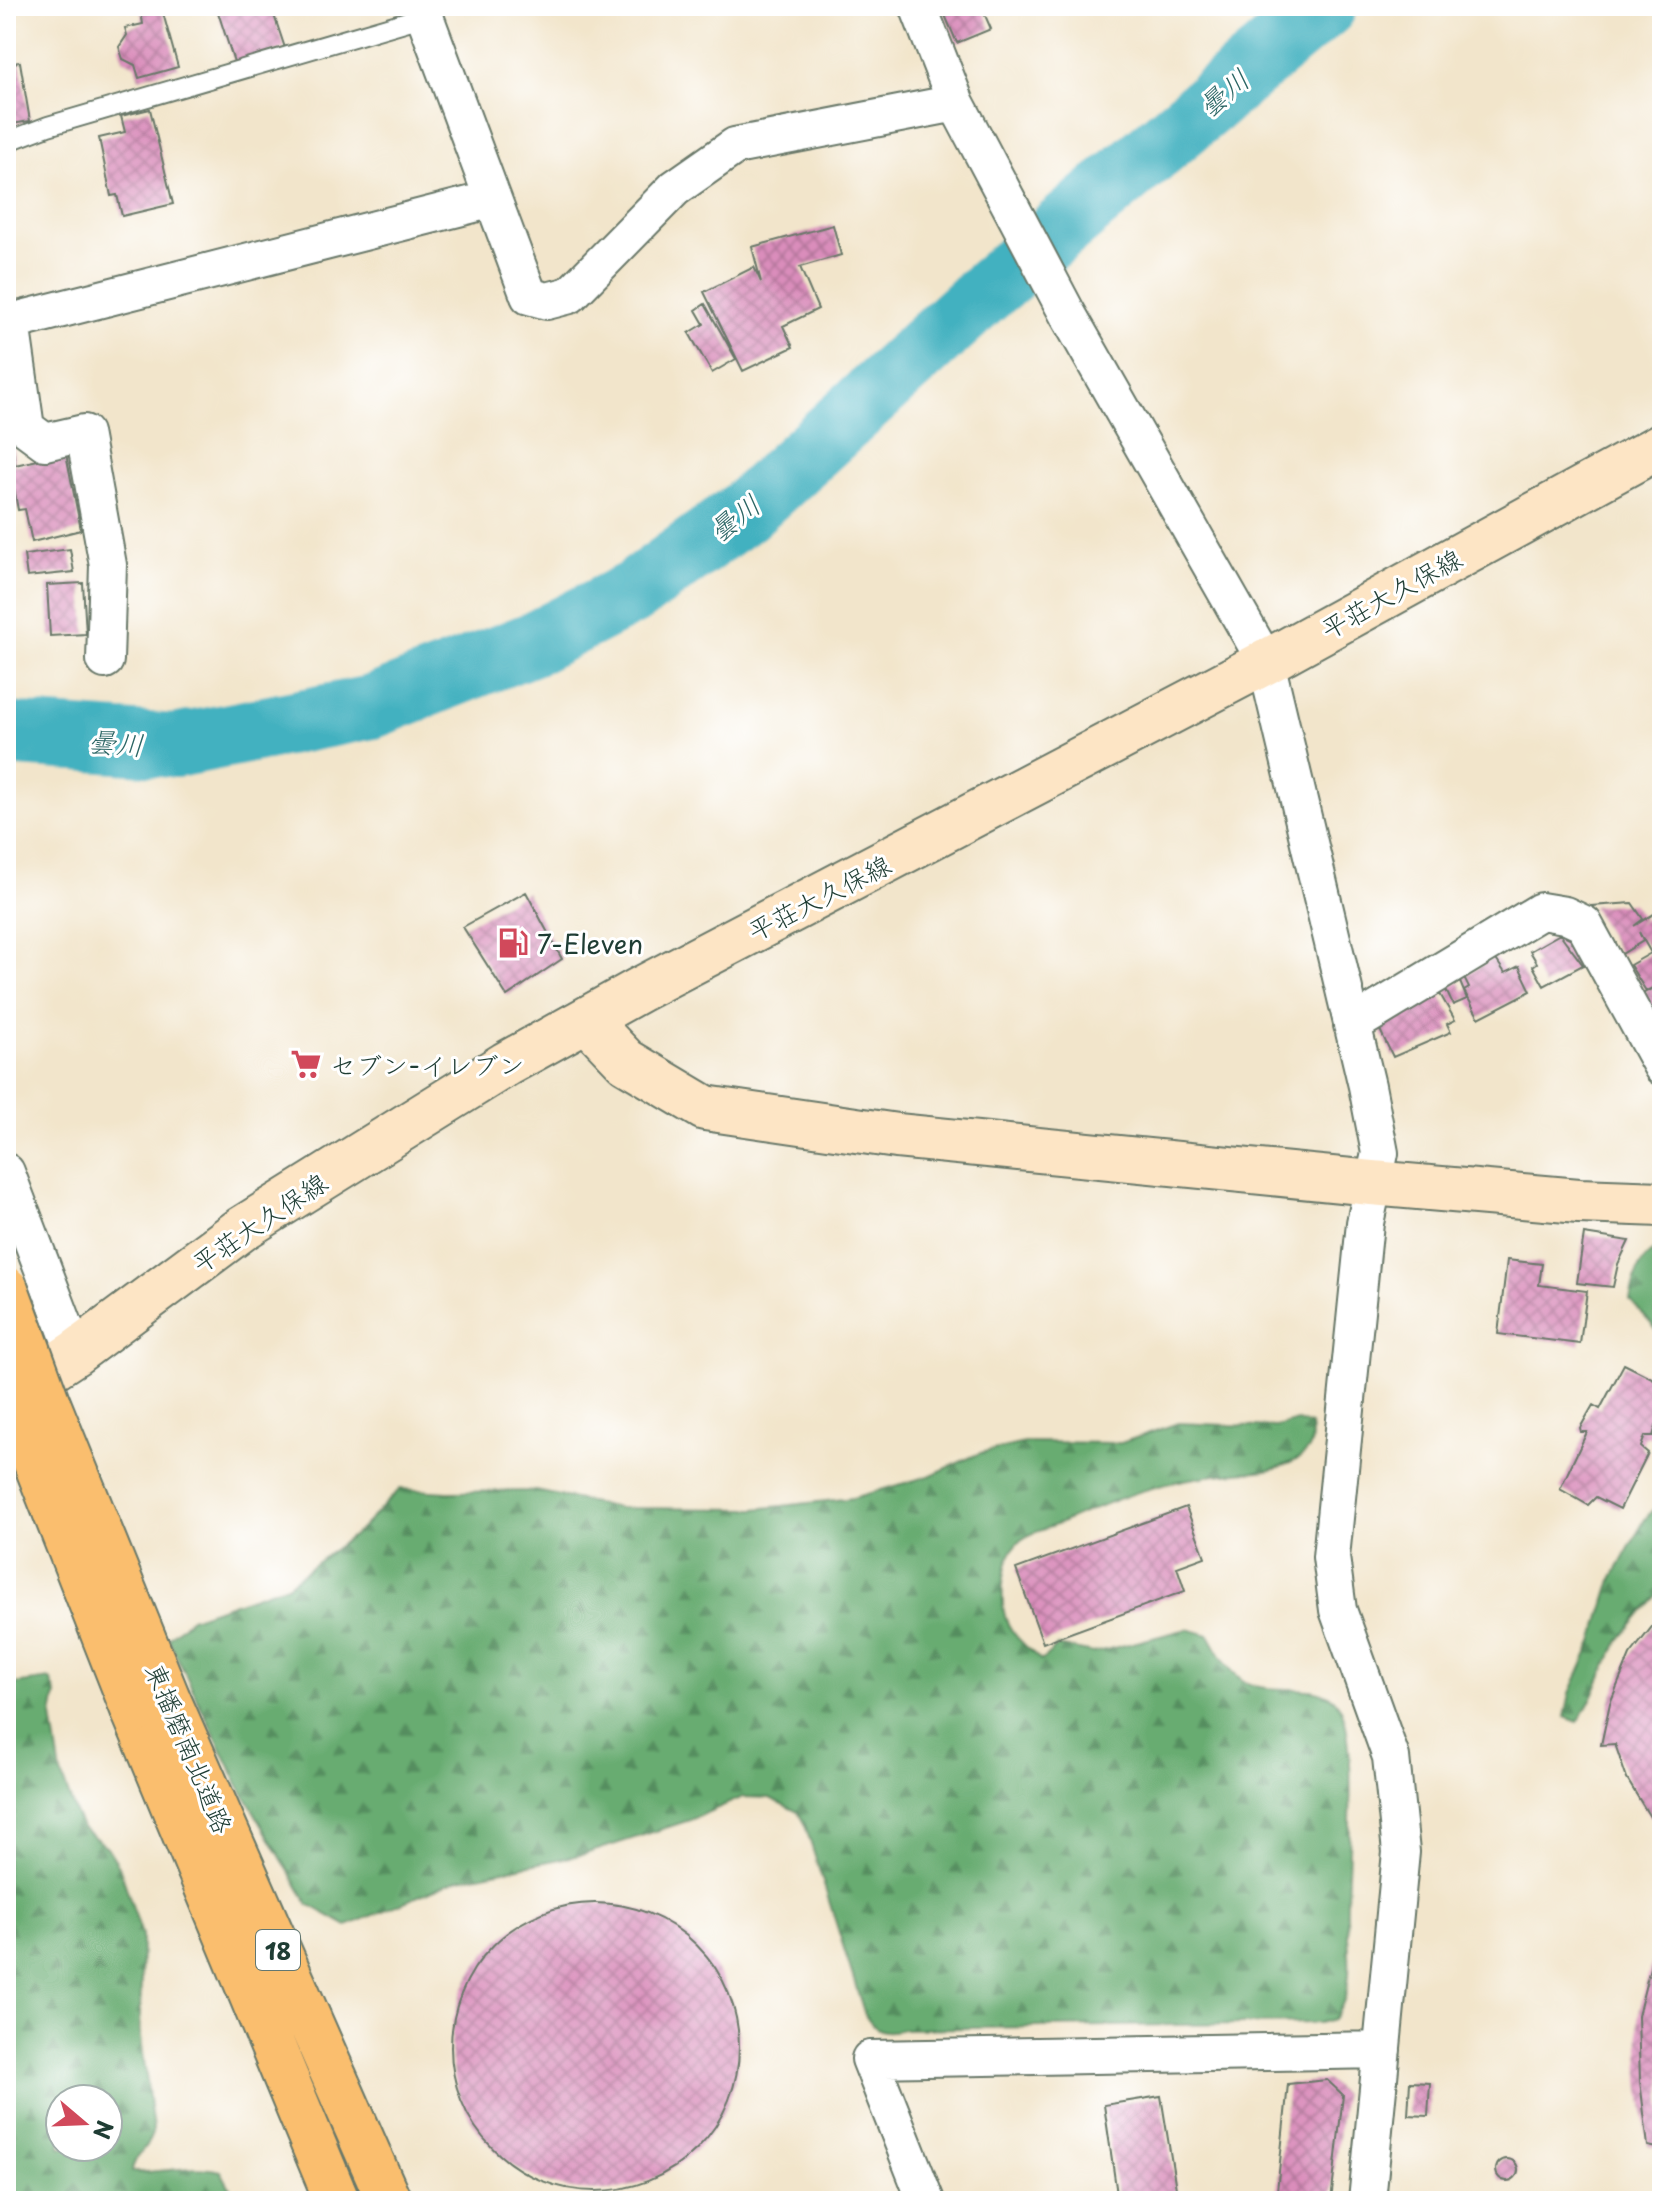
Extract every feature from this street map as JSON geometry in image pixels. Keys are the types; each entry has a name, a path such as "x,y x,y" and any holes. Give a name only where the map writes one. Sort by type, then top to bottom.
{"highway":[{"name":"東播磨南北道路","path":"6,1289 151,1706 337,2201"},
{"name":"東播磨南北道路","path":"6,1387 151,1706 389,2201"}],"main road":[{"name":"平荘大久保線","path":"6,1398 75,1353 243,1228 506,1064 1266,662 1662,445"},
{"path":"587,1020 626,1061 705,1108 897,1136 1372,1183 1579,1201 1662,1204"}],"street":[{"path":"918,6 956,103 1067,313 1266,662 1380,1153 1372,1183 1350,1356 1331,1557 1338,1610 1391,1757 1401,1852 1367,2201"},
{"path":"423,11 529,296 547,301 570,295 675,188 735,146 956,103"},
{"path":"105,660 108,565 84,433 45,442 26,428 9,321 493,199"},
{"path":"1352,1025 1541,911 1565,915 1584,924 1662,1067"},
{"path":"6,1172 75,1353"},
{"path":"926,2201 870,2059 1382,2050"}],"lane":[{"path":"6,142 48,126 423,11"}],"green space":[{"path":"1662,1246 1662,1336 1630,1300 1636,1275 1643,1262"},
{"path":"1297,1421 1311,1425 1311,1446 1302,1457 1287,1464 1161,1485 1025,1537 1013,1549 1008,1560 1003,1598 1010,1628 1041,1661 1058,1646 1094,1653 1187,1629 1209,1635 1231,1670 1252,1685 1319,1692 1330,1696 1339,1705 1349,1744 1349,1974 1344,2000 1334,2019 1320,2023 881,2030 865,2015 805,1825 798,1812 770,1798 743,1797 690,1820 585,1854 459,1879 347,1926 308,1904 238,1784 168,1638 191,1618 287,1585 359,1531 400,1489 536,1491 618,1508 755,1509 853,1498 929,1476 980,1453 1029,1442 1121,1443 1178,1423 1276,1427"},
{"path":"1662,1500 1662,1590 1620,1641 1578,1722 1565,1717 1570,1693 1593,1642 1613,1577 1645,1519"},
{"path":"50,1679 56,1693 52,1717 61,1774 82,1828 107,1847 119,1866 142,1935 140,2030 153,2129 135,2160 132,2172 200,2168 221,2171 237,2201 6,2201 6,1685"}],"building":[{"path":"161,6 178,67 139,78 135,65 123,59 119,47 127,35 125,28 143,24 141,12"},
{"path":"216,6 271,6 285,48 235,65"},
{"path":"941,6 981,6 991,29 957,43"},
{"path":"20,62 30,121 6,125 6,64"},
{"path":"150,109 173,204 122,216 117,195 111,196 99,138 125,132 121,116"},
{"path":"833,225 841,255 800,267 818,309 783,326 793,347 743,371 704,292 754,267 761,282 752,247"},
{"path":"705,304 736,359 712,373 689,333 704,324 696,310"},
{"path":"6,403 15,464 6,465"},
{"path":"66,454 81,530 32,542 25,509 18,510 10,466"},
{"path":"70,549 74,572 27,577 24,555"},
{"path":"83,583 86,634 50,636 47,585"},
{"name":"7-Eleven","path":"526,892 562,959 507,996 463,927"},
{"path":"1632,903 1643,919 1634,926 1662,909 1662,1001 1648,1009 1640,995 1655,987 1646,991 1630,965 1651,953 1639,932 1643,941 1620,955 1592,906"},
{"path":"1560,934 1583,965 1544,986 1533,966 1537,963 1530,951"},
{"path":"1495,958 1505,973 1519,966 1531,991 1479,1018 1464,991 1469,988 1463,976"},
{"path":"1460,982 1467,999 1453,1005 1445,988"},
{"path":"1440,994 1455,1020 1447,1024 1451,1032 1393,1057 1379,1028"},
{"path":"1584,1234 1629,1241 1618,1264 1613,1287 1577,1283"},
{"path":"1507,1260 1542,1264 1539,1285 1587,1291 1580,1344 1498,1334"},
{"path":"1624,1364 1662,1383 1662,1408 1653,1436 1645,1436 1641,1447 1648,1453 1620,1509 1596,1497 1588,1505 1560,1489 1587,1432 1581,1432 1580,1428 1593,1405 1600,1409"},
{"path":"1186,1507 1205,1557 1177,1567 1185,1591 1043,1643 1016,1569"},
{"path":"1662,1614 1662,1807 1650,1817 1627,1779 1615,1744 1601,1745 1610,1703 1630,1655"},
{"path":"595,1903 623,1906 650,1914 697,1945 728,1992 736,2019 739,2047 736,2075 728,2102 697,2149 650,2180 623,2188 595,2191 567,2188 540,2180 493,2149 462,2102 454,2075 451,2047 454,2019 462,1992 493,1945 540,1914 567,1906"},
{"path":"1662,1919 1662,2149 1648,2146 1640,2081 1638,2016"},
{"path":"1327,2080 1343,2095 1331,2201 1276,2201 1288,2084"},
{"path":"1410,2082 1430,2083 1428,2116 1408,2115"},
{"path":"1161,2096 1178,2201 1118,2201 1104,2105"},
{"path":"1507,2159 1515,2162 1518,2170 1515,2178 1507,2181 1499,2178 1496,2170 1499,2162"}],"waterway":[{"name":"曇川","path":"6,734 175,746 372,707 537,642 634,592 744,512 980,297 1325,6"}],"place":[{"name":"7-Eleven","path":"513,943"},
{"name":"セブン-イレブン","path":"306,1064"}]}
